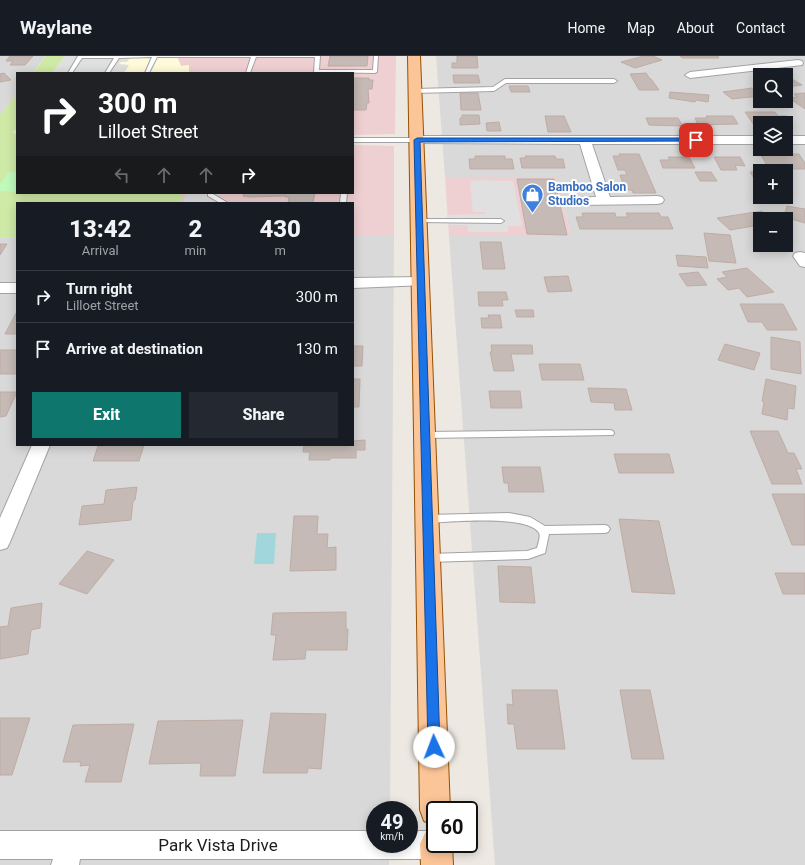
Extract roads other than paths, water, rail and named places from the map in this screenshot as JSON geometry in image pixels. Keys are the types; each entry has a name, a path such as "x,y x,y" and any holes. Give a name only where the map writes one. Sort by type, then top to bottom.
{"main road":[{"path":"414,56 436,801"}],"street":[{"path":"787,56 802,65"},
{"path":"690,75 802,65"},
{"path":"417,140 753,140"},
{"path":"585,140 604,200"},
{"path":"793,140 805,140"},
{"path":"577,201 657,200"},
{"path":"354,283 421,282"},
{"path":"0,288 16,288"},
{"path":"0,542 41,446"},
{"name":"Park Vista Drive","path":"0,845 67,855 426,851"}],"lane":[{"path":"147,72 155,56"},
{"path":"248,72 254,56"},
{"path":"71,72 80,57 318,56 316,71 375,72 376,56"},
{"path":"108,72 117,57"},
{"path":"415,91 494,89 505,82 614,81"},
{"path":"354,140 417,140"},
{"path":"210,194 223,202"},
{"path":"420,221 501,221"},
{"path":"425,435 610,433"},
{"path":"427,519 509,517 527,520 543,530 605,529"},
{"path":"428,558 528,555 541,550 545,535 543,530"}],"water":[{"path":"257,533 276,533 274,564 254,564"}],"place":[{"name":"Bamboo Salon Studios","path":"533,214"}]}
